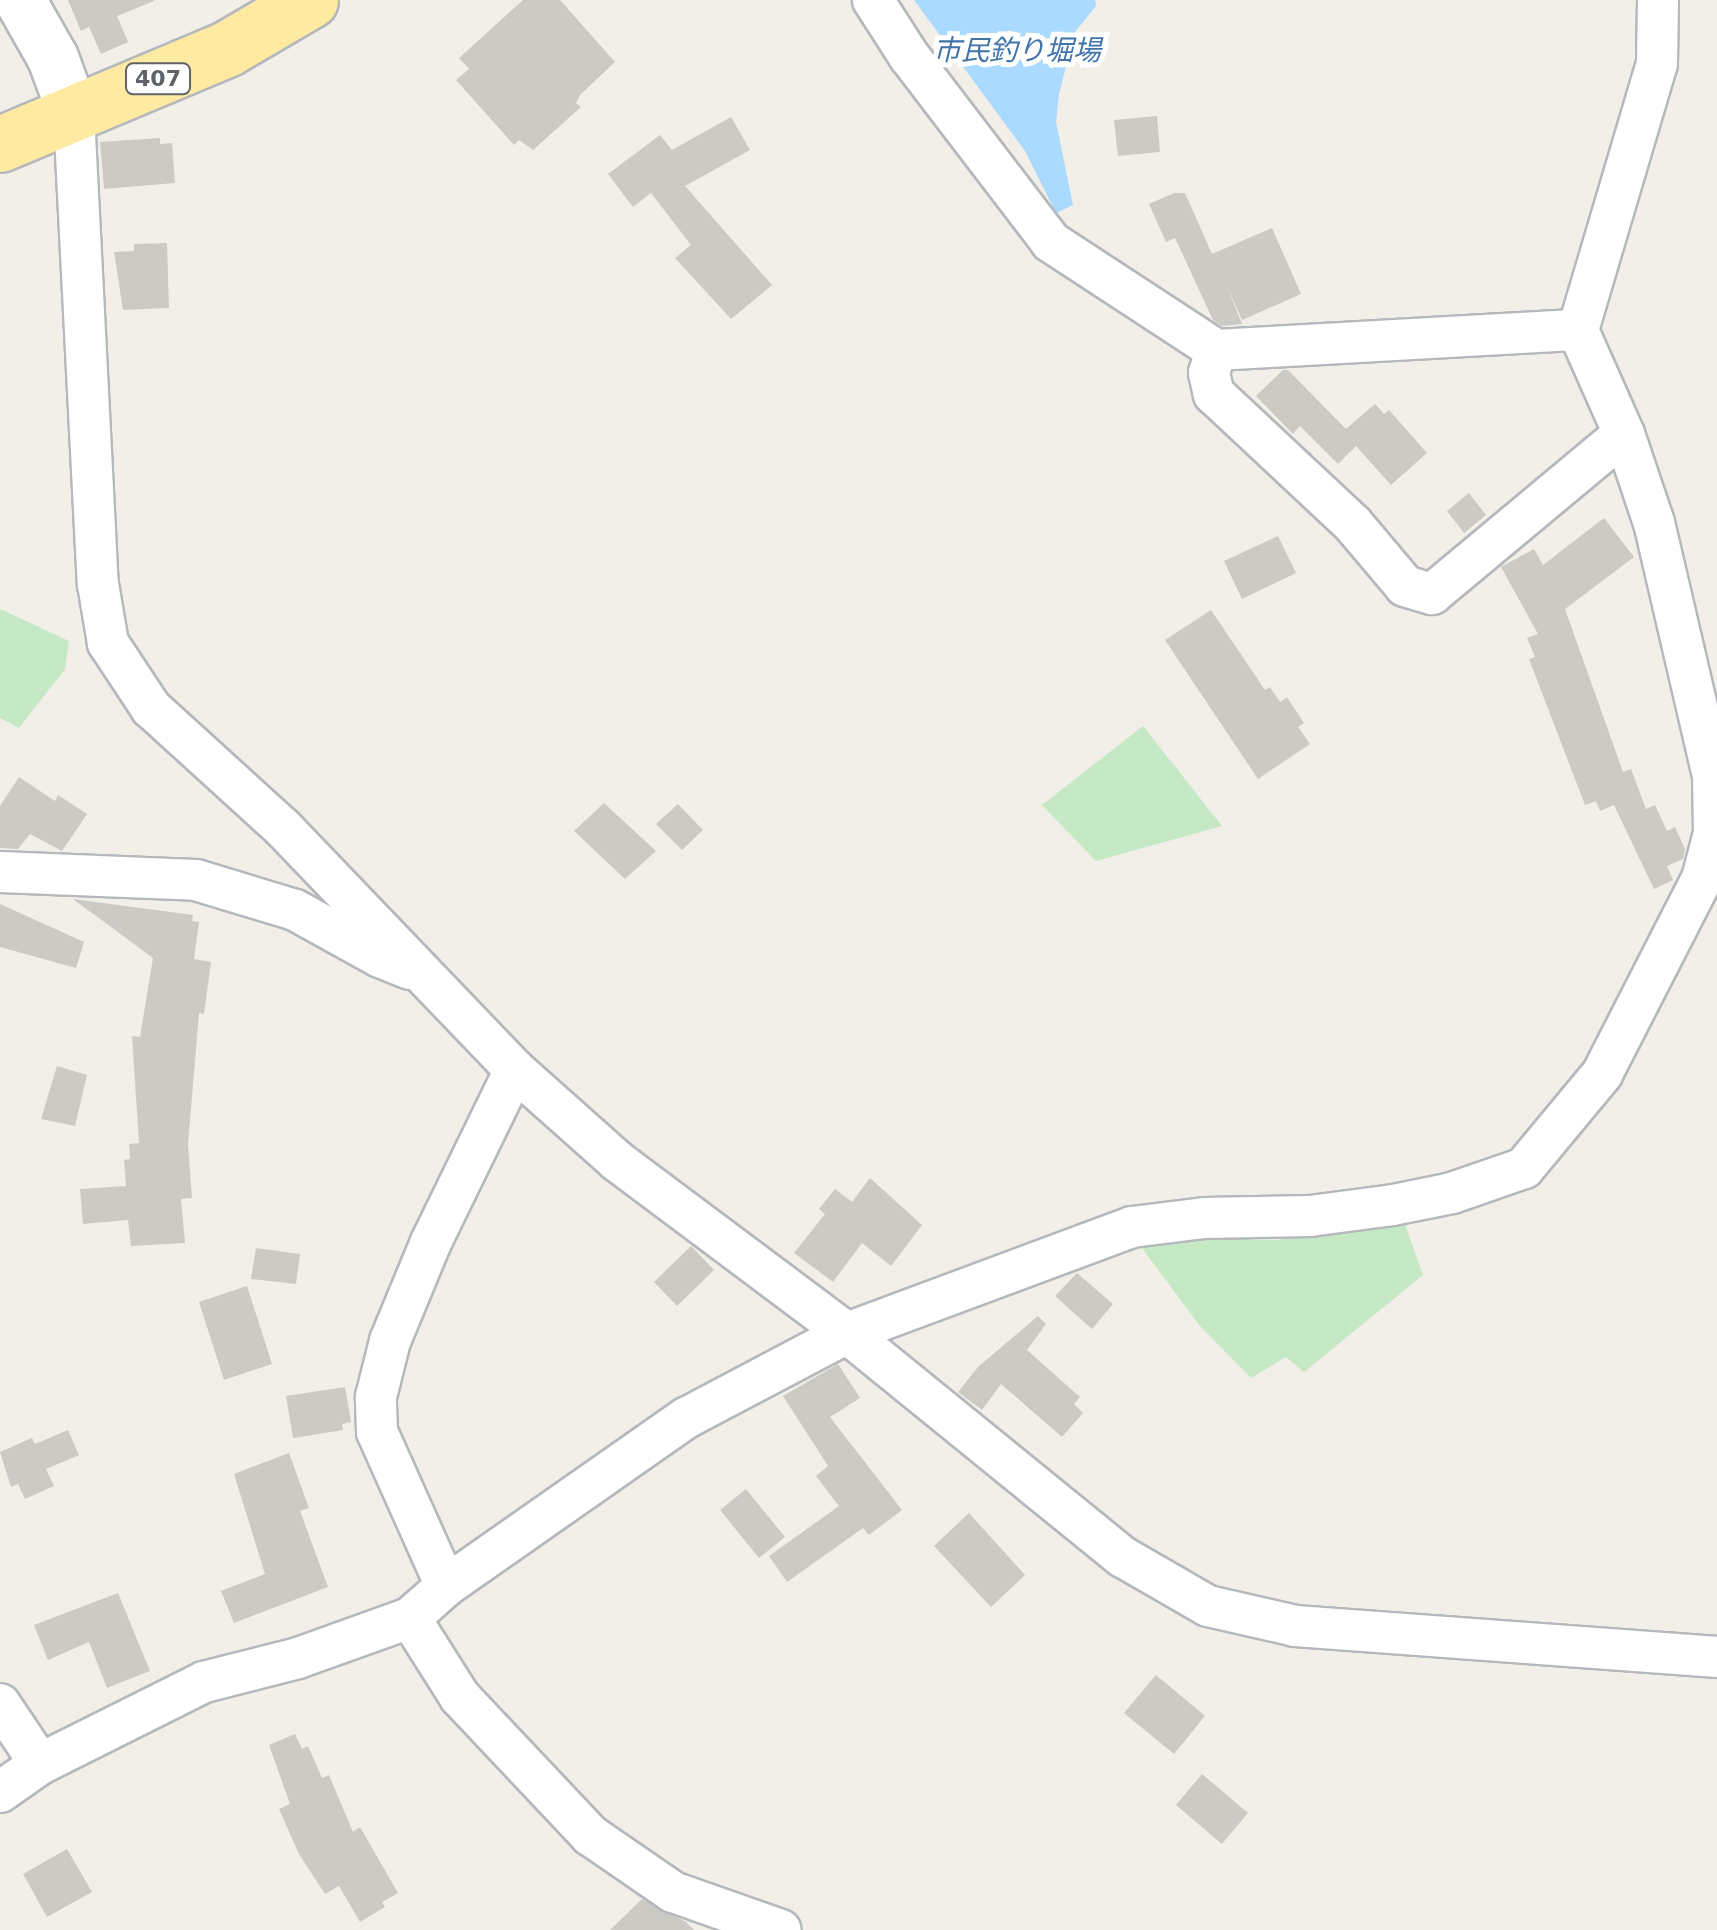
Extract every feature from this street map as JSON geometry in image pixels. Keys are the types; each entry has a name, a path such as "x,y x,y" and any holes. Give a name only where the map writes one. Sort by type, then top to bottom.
{"highway":[{"name":"407","path":"0,144 228,48 310,0"}],"street":[{"path":"20,0 53,58 74,115 98,584 108,644 151,708 283,828 515,1070 617,1162 848,1333 1123,1557 1208,1606 1294,1626 1717,1657"},
{"path":"874,0 909,56 1051,242 1216,350 1578,330"},
{"path":"0,1792 40,1764 204,1682 298,1658 410,1618 446,1586 686,1418 848,1333 1132,1227 1204,1218 1310,1216 1394,1205 1452,1192 1524,1168 1602,1074 1710,878 1713,776 1654,522 1624,434 1578,330 1657,64 1658,0"},
{"path":"1216,350 1209,373 1214,394 1352,523 1405,586 1432,594 1624,434"},
{"path":"0,872 196,880 295,910 380,957 428,975"},
{"path":"446,1586 377,1432 376,1397 390,1341 432,1242 515,1070"},
{"path":"410,1618 460,1698 590,1835 673,1892 781,1930"},
{"path":"0,1704 40,1764"}],"green space":[{"path":"0,609 69,641 65,669 19,728 0,718"},
{"path":"1143,726 1222,826 1096,861 1042,805"},
{"path":"1403,1219 1423,1275 1304,1372 1286,1357 1251,1378 1200,1326 1142,1248 1141,1236 1278,1240"}],"water":[{"name":"市民釣り堀場","path":"914,0 1095,0 1096,6 1075,32 1059,94 1056,122 1073,205 1056,213 1025,151"}],"building":[{"path":"68,0 154,1 117,16 128,42 101,54 89,27 81,31"},
{"path":"523,0 560,0 615,62 580,95 576,103 581,107 533,150 519,140 514,145 456,80 469,69 459,58"},
{"path":"1157,116 1160,152 1118,156 1114,120"},
{"path":"731,117 750,150 685,186 772,285 731,319 675,258 691,245 651,193 633,207 608,174 660,135 672,150"},
{"path":"160,138 160,144 172,143 175,183 104,189 100,142"},
{"path":"1174,193 1185,193 1212,254 1272,228 1301,294 1242,320 1227,286 1242,324 1222,326 1213,320 1175,238 1166,242 1149,204"},
{"path":"167,243 169,308 123,310 114,252 134,251 134,244"},
{"path":"1283,370 1288,370 1346,429 1375,404 1384,414 1389,410 1427,453 1391,485 1356,446 1338,464 1300,426 1293,434 1256,396"},
{"path":"1469,493 1486,515 1464,533 1447,511"},
{"path":"1604,518 1634,557 1565,609 1623,772 1631,769 1646,809 1655,805 1667,831 1675,827 1685,849 1683,859 1667,866 1673,880 1654,889 1614,805 1600,811 1596,801 1585,805 1529,659 1535,657 1527,638 1538,634 1501,567 1534,549 1543,565"},
{"path":"1278,536 1296,573 1242,599 1224,561"},
{"path":"1211,610 1265,690 1270,687 1280,702 1287,697 1304,723 1298,727 1310,744 1258,779 1165,640"},
{"path":"19,777 55,801 58,795 87,814 62,851 30,834 18,849 0,848 0,806"},
{"path":"604,803 656,851 625,879 574,831"},
{"path":"678,804 703,830 682,850 656,824"},
{"path":"73,899 193,915 192,921 199,922 194,959 211,962 204,1014 199,1013 188,1144 192,1198 181,1199 185,1243 131,1246 128,1220 83,1224 80,1189 126,1186 124,1160 130,1159 129,1144 139,1143 132,1036 140,1037 153,958"},
{"path":"0,904 84,942 76,968 0,947"},
{"path":"57,1066 87,1075 75,1126 41,1119"},
{"path":"870,1178 922,1225 891,1266 862,1243 833,1282 794,1253 825,1214 819,1209 835,1189 852,1202"},
{"path":"691,1246 714,1270 677,1306 654,1282"},
{"path":"256,1248 300,1254 296,1284 251,1279"},
{"path":"1077,1273 1113,1304 1092,1329 1055,1296"},
{"path":"247,1286 272,1364 224,1380 199,1302"},
{"path":"1038,1316 1046,1324 1027,1350 1080,1397 1074,1404 1083,1413 1062,1437 1001,1384 982,1410 958,1392 978,1367"},
{"path":"838,1364 860,1398 830,1417 902,1510 869,1535 863,1528 787,1582 769,1556 839,1506 816,1476 828,1466 783,1396"},
{"path":"345,1387 351,1422 342,1424 343,1430 293,1438 286,1396"},
{"path":"68,1430 79,1455 46,1469 54,1486 25,1499 18,1484 11,1487 0,1452 32,1438 35,1444"},
{"path":"289,1453 309,1508 300,1511 328,1587 234,1623 221,1591 265,1574 234,1474"},
{"path":"746,1489 785,1537 759,1558 720,1510"},
{"path":"969,1513 1025,1575 991,1607 934,1546"},
{"path":"118,1593 150,1671 107,1688 89,1642 48,1660 34,1625"},
{"path":"1156,1675 1205,1716 1174,1754 1124,1713"},
{"path":"295,1734 302,1749 308,1746 322,1778 329,1775 353,1832 360,1827 398,1893 382,1902 385,1907 360,1922 339,1886 325,1894 299,1854 279,1809 290,1804 269,1745"},
{"path":"1202,1774 1248,1813 1222,1844 1176,1805"},
{"path":"67,1849 92,1892 47,1917 23,1874"},
{"path":"642,1899 686,1922 694,1930 610,1930"}]}
